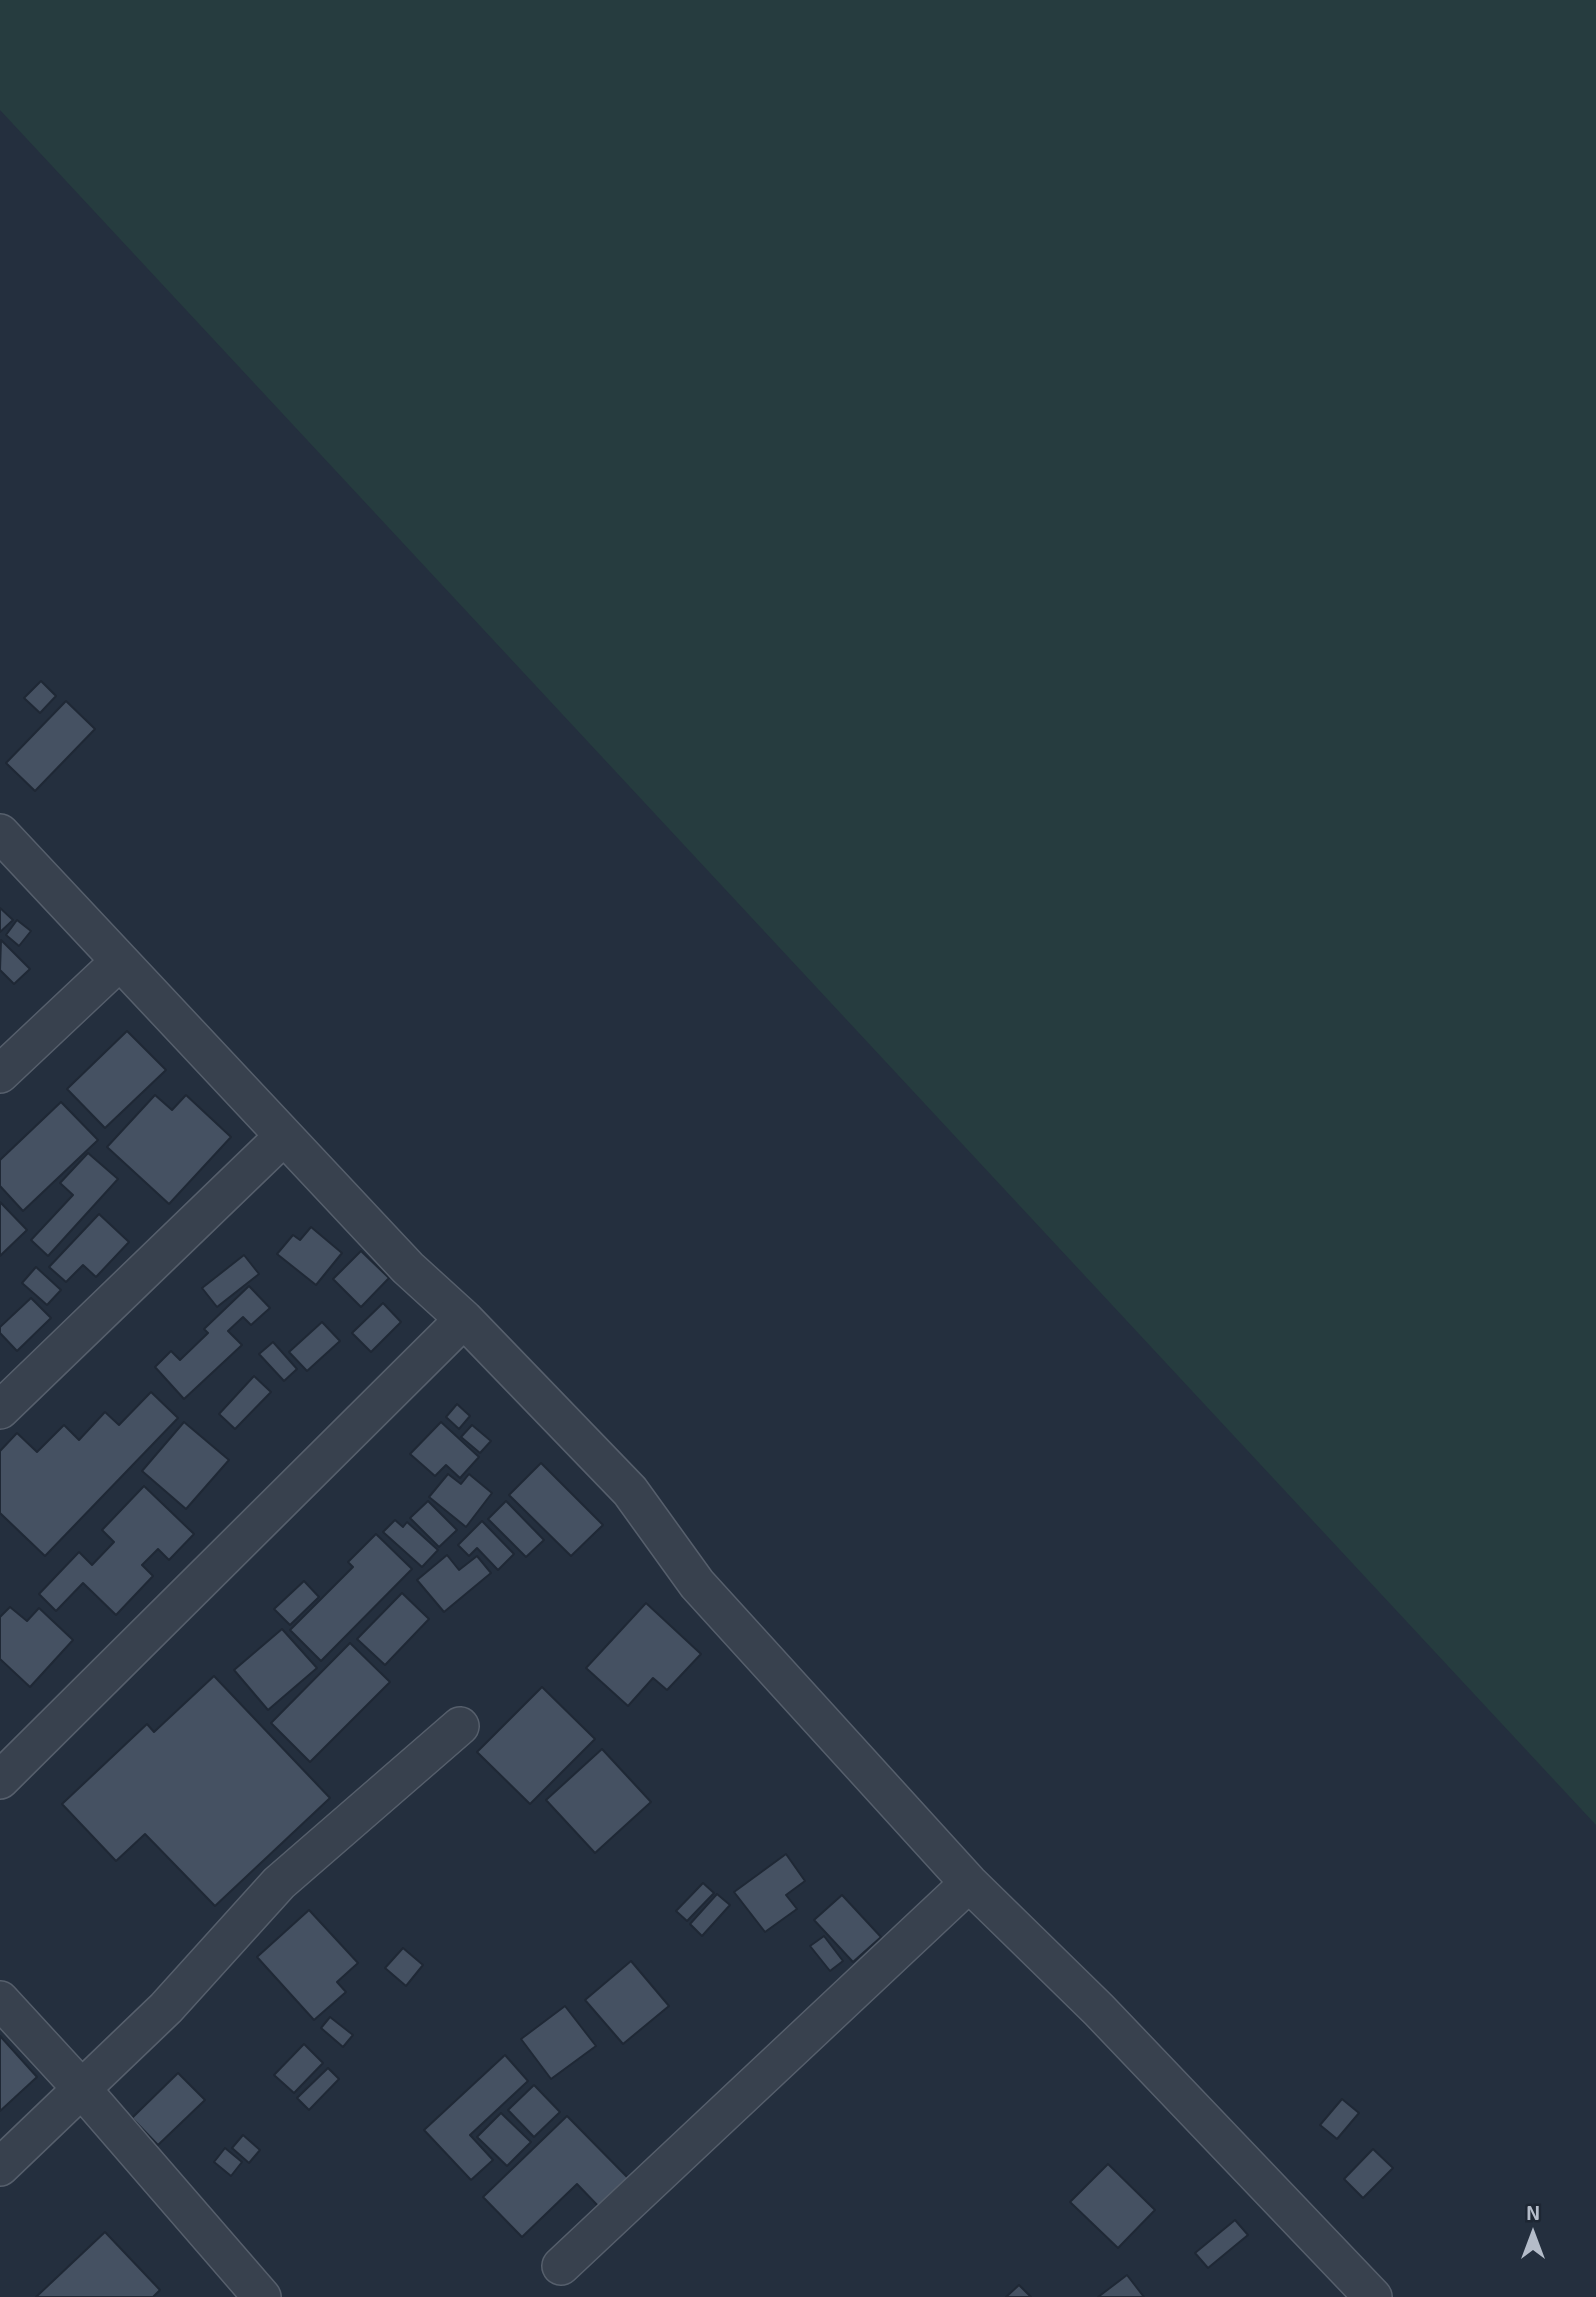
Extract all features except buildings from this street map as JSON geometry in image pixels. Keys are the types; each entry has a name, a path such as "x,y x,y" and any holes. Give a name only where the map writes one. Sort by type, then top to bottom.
{"street":[{"path":"0,833 408,1268 464,1319 630,1491 697,1584 969,1883 1099,2010 1373,2297"},
{"path":"0,1074 120,961"},
{"path":"0,1410 284,1136"},
{"path":"0,1780 464,1319"},
{"path":"0,2167 166,2008 279,1883 460,1726"},
{"path":"561,2266 969,1883"},
{"path":"0,2000 81,2088 262,2297"}],"green space":[{"path":"0,0 1596,0 1596,1825 0,110"}]}
